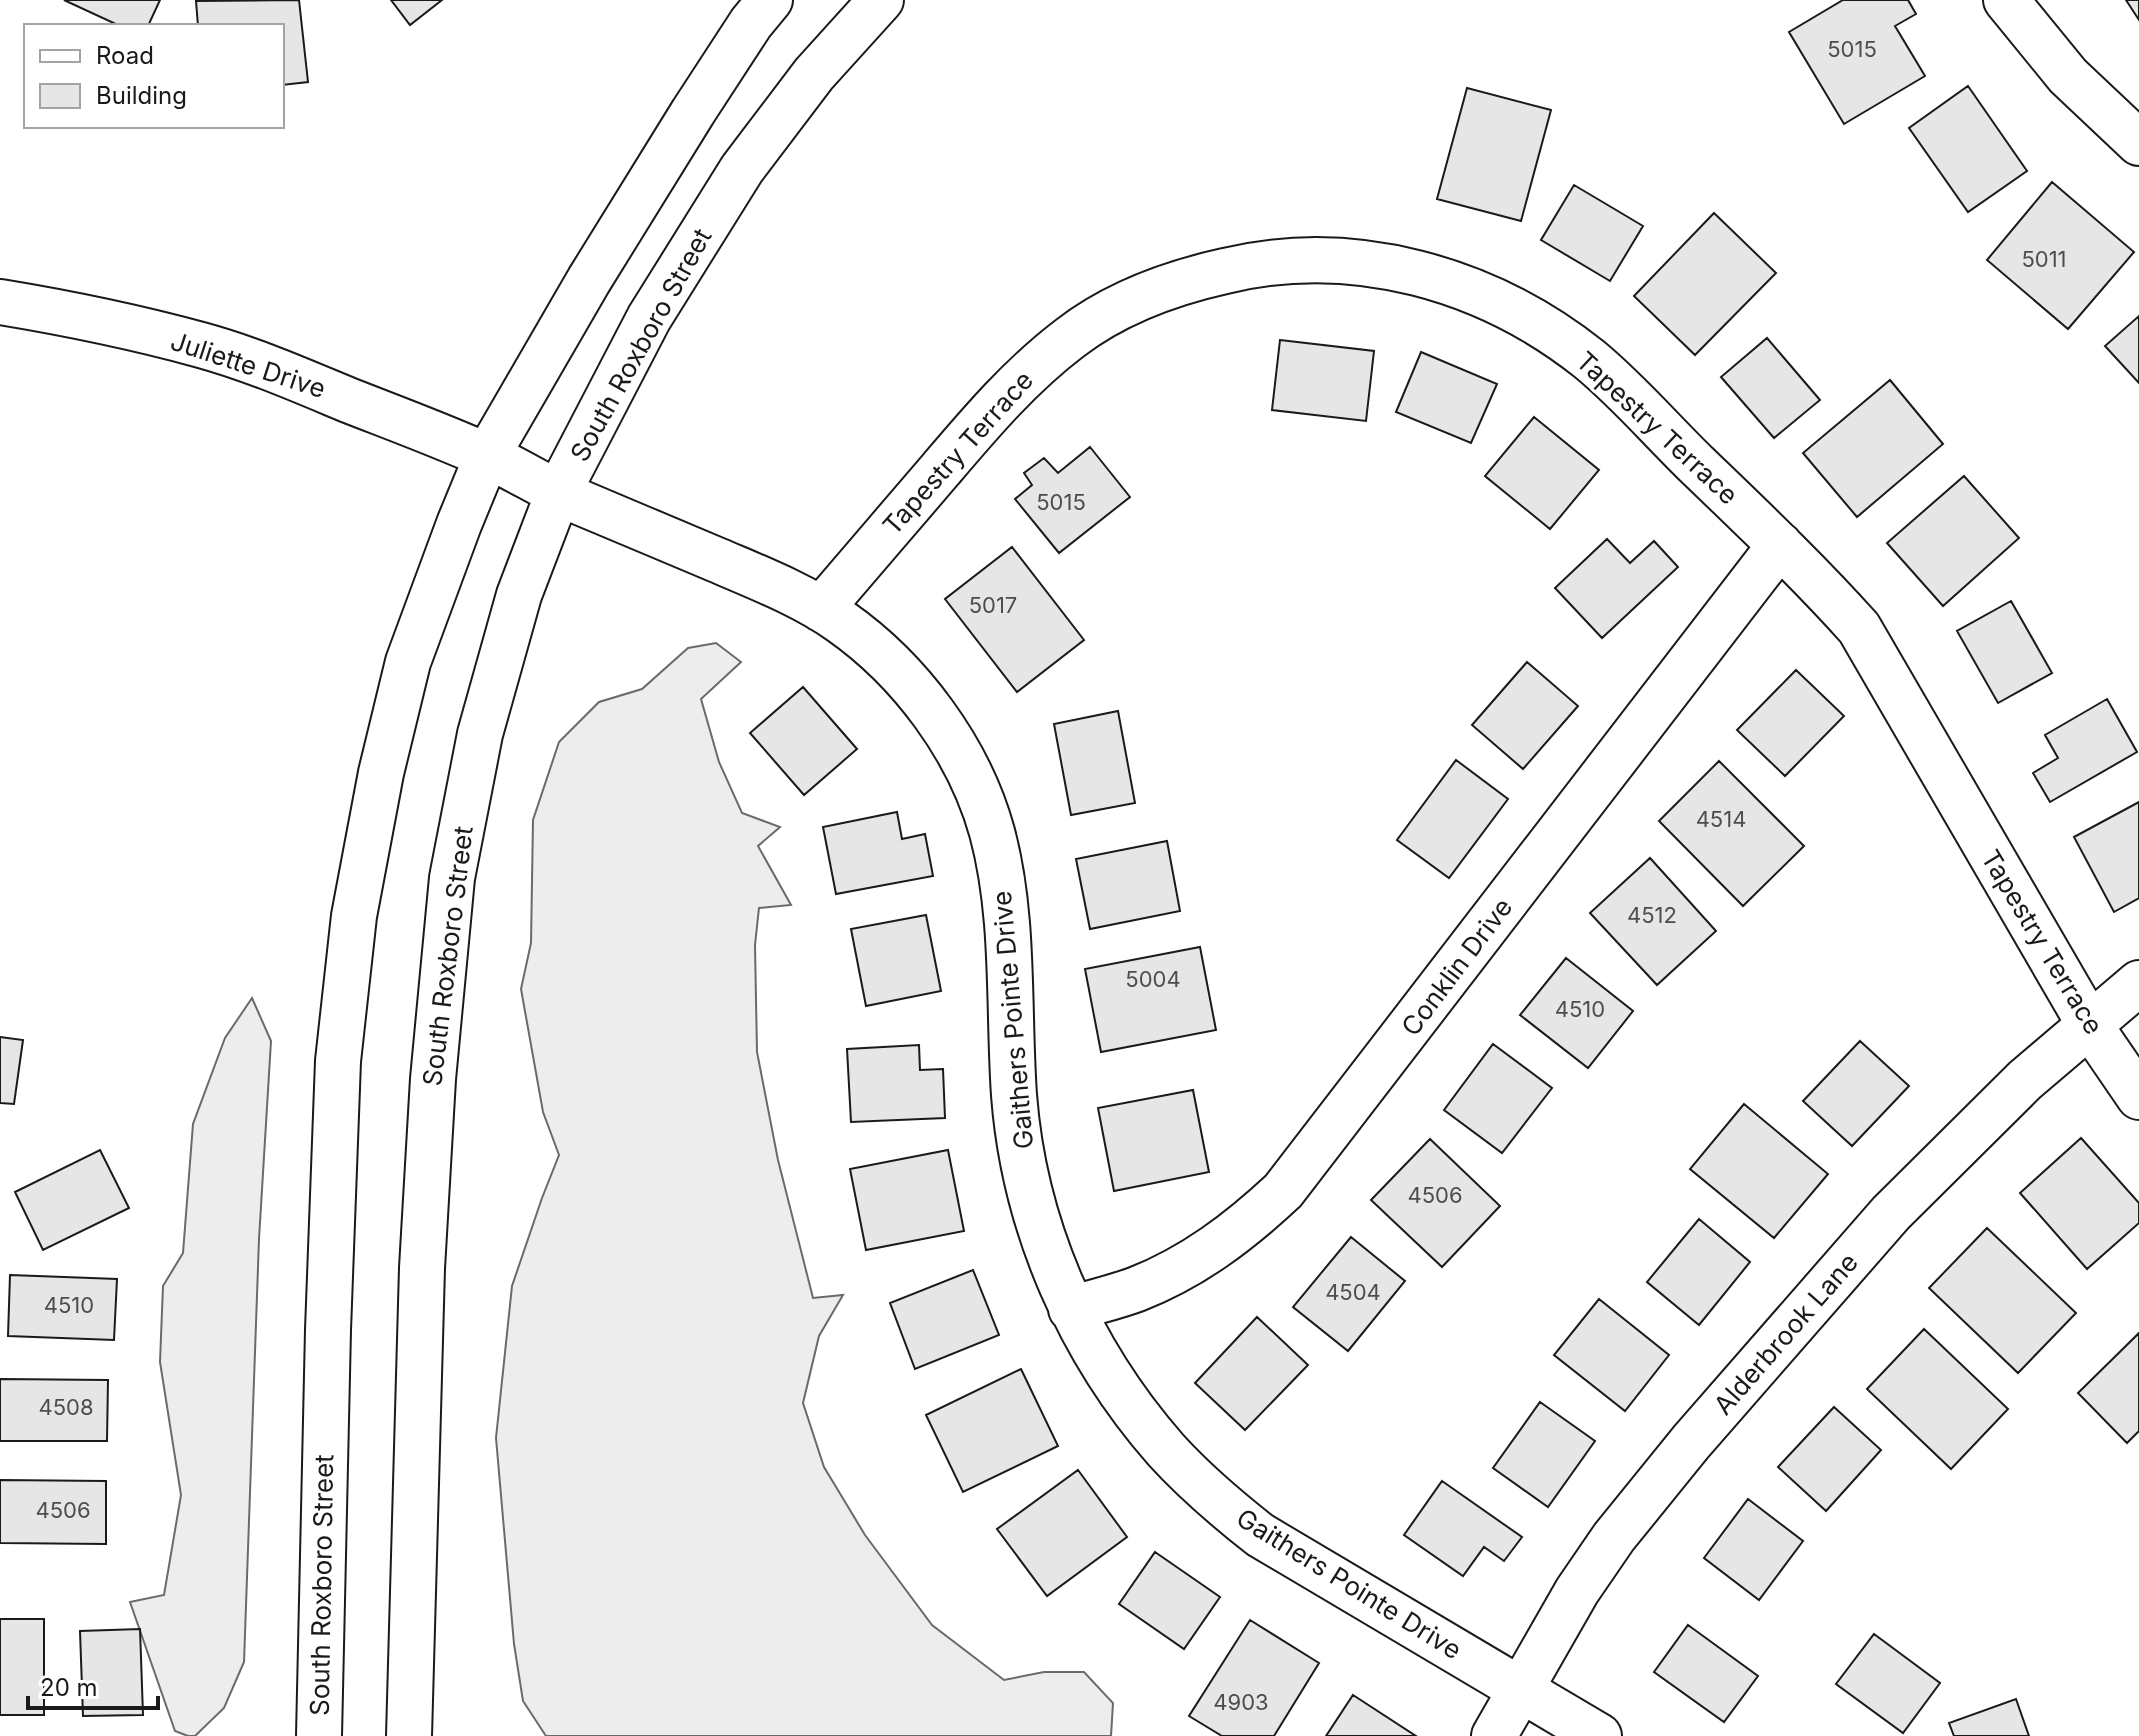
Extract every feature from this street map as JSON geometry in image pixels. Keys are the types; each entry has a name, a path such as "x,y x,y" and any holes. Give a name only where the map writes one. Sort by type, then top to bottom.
{"street":[{"name":"South Roxboro Street","path":"319,1736 337,1076 354,916 381,773 408,662 487,456 589,280 685,125 751,23 770,0"},
{"name":"South Roxboro Street","path":"409,1736 422,1268 433,1079 452,878 480,734 519,595 558,493 649,318 742,169 814,74 881,0"},
{"path":"2006,0 2068,76 2139,143"},
{"name":"Tapestry Terrace","path":"821,609 1023,377 1072,336 1128,303 1186,280 1257,263 1332,259 1417,271 1487,296 1532,319 1590,360 1780,545 1859,628 2089,1024 2139,1097"},
{"name":"Juliette Drive","path":"0,302 50,310 204,346 275,370 487,456"},
{"name":"Gaithers Pointe Drive","path":"487,456 558,493 768,581 821,609 842,622 887,660 926,704 966,766 991,829 1005,894 1015,1100 1027,1181 1046,1248 1071,1309 1121,1392 1166,1450 1223,1505 1260,1535 1599,1736"},
{"name":"Conklin Drive","path":"1071,1309 1137,1289 1192,1263 1245,1226 1283,1191 1780,545"},
{"name":"Alderbrook Lane","path":"1494,1736 1577,1591 1691,1442 1891,1213 2025,1080 2139,983"}],"shaded area":[{"path":"716,643 741,662 701,699 719,762 742,813 780,827 758,846 791,905 759,908 755,945 757,1052 778,1160 813,1298 843,1295 819,1336 803,1403 824,1467 865,1535 932,1625 1004,1680 1044,1672 1084,1672 1113,1703 1111,1736 546,1736 523,1701 514,1644 496,1438 512,1286 559,1155 543,1112 521,989 531,943 533,820 559,742 599,702 642,689 688,648"},
{"path":"252,998 271,1041 259,1239 244,1662 224,1708 195,1736 188,1736 175,1731 130,1602 164,1595 181,1495 160,1362 163,1286 183,1253 193,1124 225,1038"}],"building":[{"path":"64,0 160,0 149,24 116,24"},
{"path":"299,0 308,82 284,85 284,24 198,24 196,1"},
{"path":"391,0 442,0 410,25"},
{"path":"1843,0 1908,0 1916,14 1895,26 1925,76 1844,124 1789,32"},
{"path":"2126,0 2139,0 2139,20"},
{"path":"1968,86 2027,171 1968,212 1909,128"},
{"path":"1467,88 1551,110 1521,221 1437,199"},
{"path":"2052,182 2134,252 2068,329 1987,260"},
{"path":"1574,185 1643,226 1610,281 1541,240"},
{"path":"1714,213 1776,273 1695,355 1634,296"},
{"path":"2139,316 2139,383 2105,346"},
{"path":"1767,338 1820,400 1774,438 1721,377"},
{"path":"1280,340 1374,351 1366,421 1272,410"},
{"path":"1421,352 1497,384 1471,443 1396,412"},
{"path":"1890,380 1943,444 1857,517 1803,453"},
{"path":"1534,417 1599,470 1550,529 1485,476"},
{"path":"1090,447 1130,497 1059,553 1015,499 1032,485 1024,473 1044,458 1058,473"},
{"path":"1964,476 2019,538 1943,606 1887,543"},
{"path":"1607,539 1630,563 1654,541 1678,567 1602,638 1555,588"},
{"path":"1012,547 1084,640 1017,692 945,599"},
{"path":"2011,601 2052,673 1998,703 1957,631"},
{"path":"1527,662 1578,706 1523,769 1472,725"},
{"path":"1796,670 1844,716 1785,776 1737,730"},
{"path":"803,687 857,749 804,795 750,733"},
{"path":"2107,699 2137,752 2050,802 2033,773 2058,758 2045,735"},
{"path":"1118,711 1135,803 1071,815 1054,724"},
{"path":"1456,760 1508,799 1449,878 1397,840"},
{"path":"1719,761 1804,846 1743,906 1659,821"},
{"path":"2139,802 2139,898 2114,912 2074,837"},
{"path":"897,812 902,839 925,834 933,876 836,894 823,827"},
{"path":"1167,841 1180,911 1090,929 1076,859"},
{"path":"1650,858 1716,931 1657,985 1590,913"},
{"path":"926,915 941,991 866,1006 851,929"},
{"path":"1200,947 1216,1030 1101,1052 1085,969"},
{"path":"1566,958 1633,1011 1588,1068 1520,1015"},
{"path":"0,1037 23,1040 14,1104 0,1103"},
{"path":"1860,1041 1909,1086 1852,1146 1803,1101"},
{"path":"1493,1044 1552,1088 1502,1153 1444,1110"},
{"path":"919,1045 920,1070 943,1069 945,1118 851,1122 847,1049"},
{"path":"1193,1090 1209,1172 1114,1191 1098,1108"},
{"path":"1744,1104 1828,1174 1774,1238 1690,1169"},
{"path":"2081,1138 2139,1203 2139,1223 2087,1269 2020,1193"},
{"path":"1430,1139 1500,1206 1442,1267 1371,1200"},
{"path":"100,1150 129,1208 43,1250 15,1192"},
{"path":"948,1150 964,1231 866,1250 850,1169"},
{"path":"1699,1219 1750,1262 1699,1325 1647,1282"},
{"path":"1987,1228 2076,1313 2018,1373 1929,1288"},
{"path":"1351,1237 1405,1281 1348,1351 1293,1307"},
{"path":"973,1270 999,1335 915,1369 890,1303"},
{"path":"10,1275 117,1279 114,1340 8,1336"},
{"path":"1599,1299 1669,1355 1625,1411 1554,1355"},
{"path":"1257,1317 1308,1365 1245,1430 1195,1383"},
{"path":"1924,1329 2008,1409 1951,1469 1867,1389"},
{"path":"2139,1333 2139,1431 2127,1443 2078,1393"},
{"path":"1021,1369 1058,1446 963,1492 926,1415"},
{"path":"0,1379 108,1380 107,1441 0,1441"},
{"path":"1540,1402 1595,1441 1548,1507 1493,1468"},
{"path":"1834,1407 1881,1450 1826,1511 1778,1467"},
{"path":"1078,1470 1127,1537 1047,1596 997,1529"},
{"path":"0,1480 106,1481 106,1544 0,1543"},
{"path":"1442,1481 1522,1537 1504,1561 1484,1547 1463,1576 1404,1535"},
{"path":"1748,1499 1803,1541 1759,1600 1704,1558"},
{"path":"1155,1552 1220,1597 1184,1649 1119,1604"},
{"path":"0,1619 44,1619 44,1715 0,1715"},
{"path":"1250,1620 1319,1663 1274,1736 1222,1736 1189,1716"},
{"path":"1688,1625 1758,1676 1724,1722 1654,1672"},
{"path":"140,1629 143,1715 83,1716 80,1631"},
{"path":"1874,1634 1940,1683 1903,1733 1836,1684"},
{"path":"1353,1695 1416,1736 1326,1736"},
{"path":"2016,1699 2029,1736 1954,1736 1949,1723"}]}
